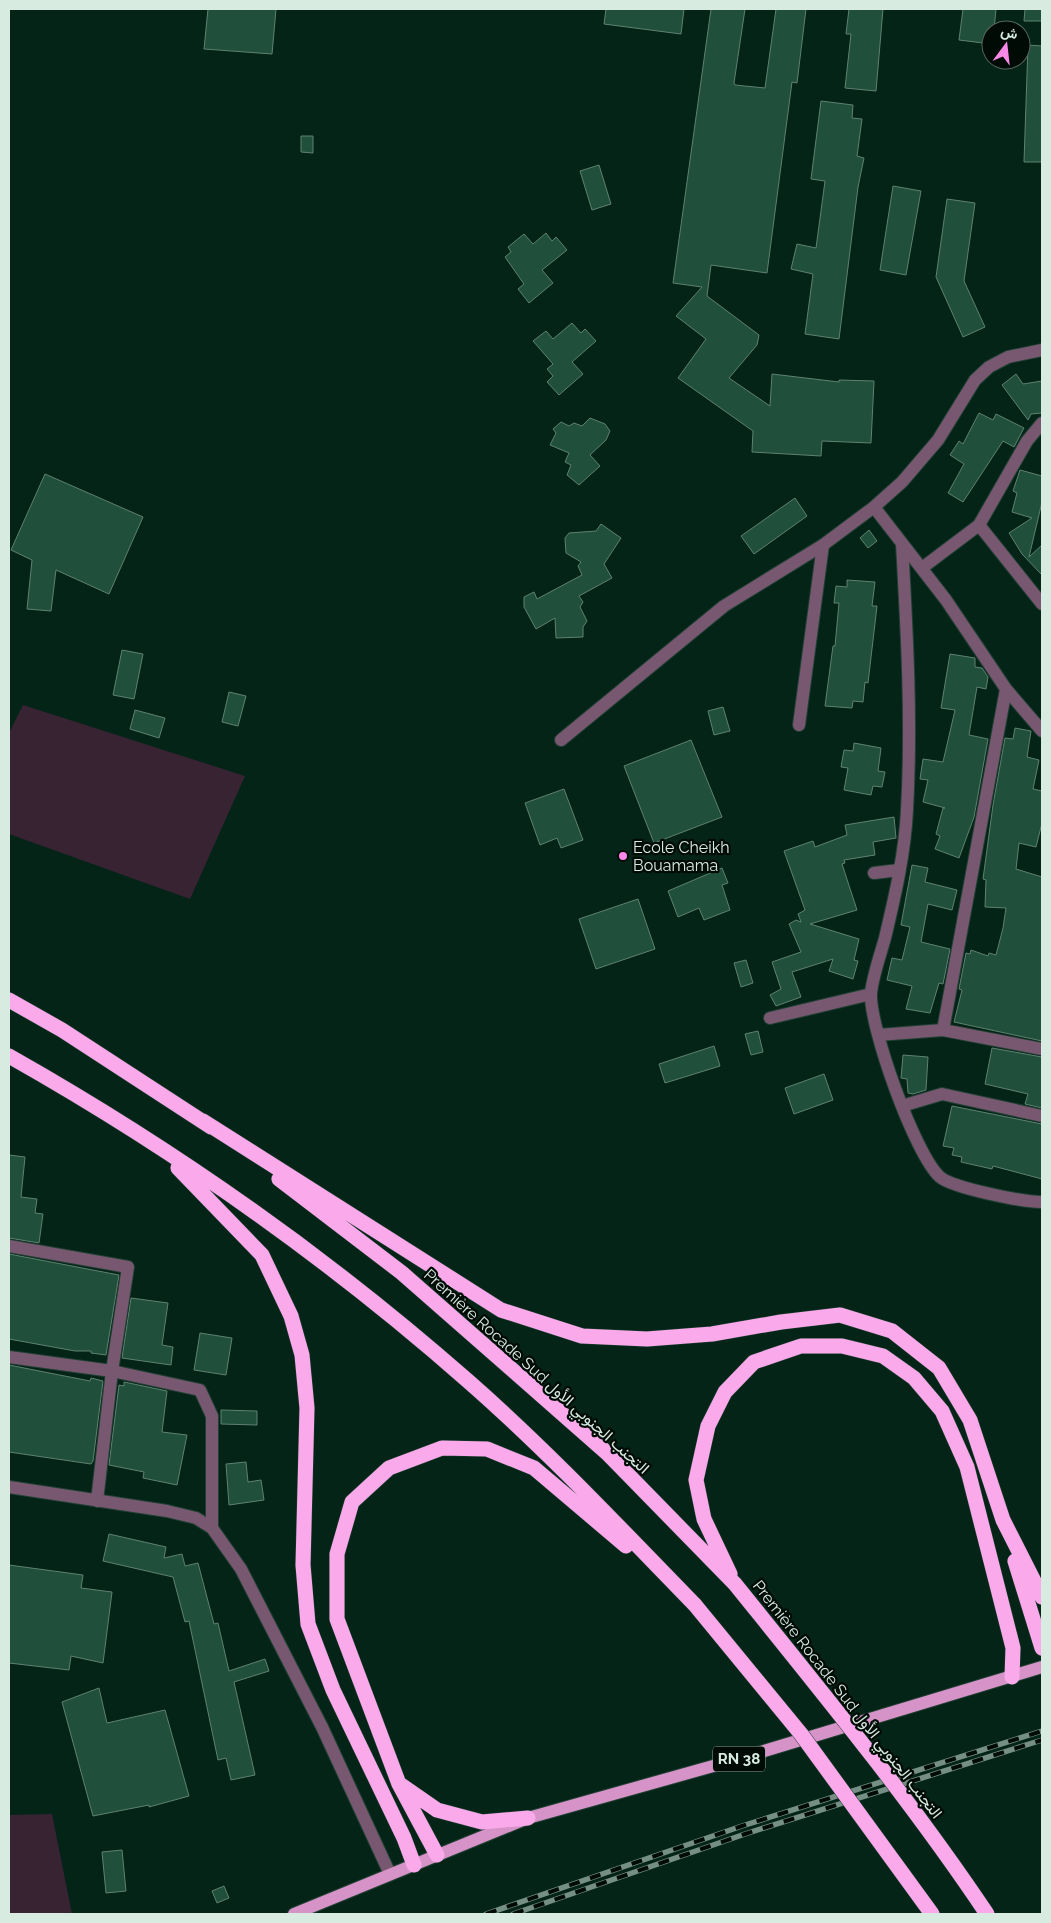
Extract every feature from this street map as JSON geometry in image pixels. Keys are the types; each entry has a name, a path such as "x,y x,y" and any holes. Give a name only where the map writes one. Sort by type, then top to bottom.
{"highway":[{"name":"Première Rocade Sud التجنب الجنوبي الأول","path":"9,1000 62,1030 203,1121 402,1273 607,1453 735,1584 845,1719 957,1870 987,1914"},
{"path":"9,1056 156,1145 258,1214 371,1299 468,1382 574,1481 695,1604 801,1734 932,1914"},
{"path":"203,1121 501,1310 582,1336 647,1340 712,1334 781,1322 840,1315 892,1331 939,1368 970,1420 1042,1648"},
{"path":"156,1145 262,1255 291,1316 302,1355 307,1408 303,1566 308,1624 333,1690 404,1838 414,1865"},
{"path":"735,1584 704,1518 696,1480 708,1426 725,1392 754,1362 801,1346 842,1346 883,1356 914,1378 942,1411 967,1467 1013,1648 1012,1677"},
{"path":"437,1855 399,1784 337,1619 337,1554 352,1502 389,1468 442,1448 487,1449 534,1468 695,1604"},
{"path":"1003,1520 1042,1597"},
{"path":"399,1784 437,1810 482,1822 528,1818"}],"main road":[{"name":"RN 38","path":"294,1914 528,1818 731,1761 1042,1667"}],"street":[{"path":"561,740 724,606 823,545 874,507 902,482 938,440 975,380 989,367 1008,357 1024,352 1042,350"},
{"path":"922,568 979,525 1027,441 1042,423"},
{"path":"874,507 922,568 1006,689 1042,731"},
{"path":"979,525 1042,604"},
{"path":"902,544 910,731 907,813 899,870 871,994 878,1035 902,1106 927,1162 940,1177 953,1185 1042,1202"},
{"path":"799,726 823,545"},
{"path":"943,1030 1006,689"},
{"path":"874,873 899,870"},
{"path":"770,1018 871,994"},
{"path":"878,1035 943,1030 1042,1049"},
{"path":"902,1106 942,1094 1042,1116"},
{"path":"9,1246 128,1267 112,1371 97,1501"},
{"path":"9,1357 112,1371 200,1390 212,1416 212,1528"},
{"path":"9,1488 167,1511 196,1518 212,1528 241,1569 322,1727 390,1874"}],"shaded area":[{"path":"23,705 245,776 190,899 9,834 9,733"},
{"path":"52,1814 72,1914 9,1914 9,1815"}],"building":[{"path":"208,9 276,9 272,54 204,49"},
{"path":"606,9 684,9 681,34 604,24"},
{"path":"711,9 745,9 734,83 735,85 765,88 776,9 806,9 797,83 792,82 767,273 711,265 707,296 759,335 757,345 729,378 770,406 772,374 839,382 839,380 874,381 871,443 822,441 821,456 752,452 753,431 678,378 706,339 676,316 702,287 673,283"},
{"path":"849,9 883,9 876,91 845,88 851,34 846,34"},
{"path":"963,9 996,9 995,20 981,20 981,43 959,40"},
{"path":"1025,9 1042,9 1042,21 1024,20"},
{"path":"1031,45 1042,46 1042,162 1024,162 1027,70 1031,70"},
{"path":"821,101 853,105 852,118 862,119 857,156 864,158 858,187 839,339 805,334 813,274 791,269 797,244 816,248 825,181 811,179"},
{"path":"301,136 313,136 313,153 301,152"},
{"path":"599,165 611,204 592,210 580,171"},
{"path":"893,186 921,191 906,275 880,270"},
{"path":"947,199 975,203 964,281 985,327 963,337 936,277"},
{"path":"546,233 552,241 556,237 567,250 542,270 553,283 529,303 518,289 524,284 505,257 511,252 508,247 524,234 533,244"},
{"path":"572,323 581,333 585,329 596,341 572,362 583,374 559,395 547,382 553,376 547,369 553,364 533,341 546,331 553,339"},
{"path":"1016,374 1023,384 1042,381 1042,413 1031,414 1028,420 1002,385"},
{"path":"979,413 993,420 996,414 1024,428 1014,447 1003,441 963,502 948,493 964,464 950,455 959,441 963,444"},
{"path":"590,418 605,424 610,431 606,440 590,455 600,466 579,485 567,475 571,465 565,462 569,453 550,445 556,433 553,429 561,422 569,426 574,423 582,426"},
{"path":"1020,470 1042,476 1042,502 1029,557 1042,545 1042,575 1022,554 1009,533 1032,518 1012,512 1017,493 1013,491"},
{"path":"45,474 143,517 109,594 56,570 51,611 27,609 32,560 11,550"},
{"path":"795,498 807,516 754,554 741,536"},
{"path":"601,524 621,538 604,564 612,578 579,596 583,602 580,607 587,621 583,627 583,637 556,638 555,618 536,629 524,607 524,597 534,592 537,599 582,575 578,566 581,562 566,553 565,538 569,533 596,531"},
{"path":"869,530 877,541 868,548 860,538"},
{"path":"847,580 875,582 872,606 877,606 868,683 865,682 863,702 853,701 852,708 825,706 833,646 835,646 839,603 834,603 836,586 847,587"},
{"path":"122,650 143,654 134,699 113,695"},
{"path":"950,654 975,658 975,667 982,668 988,677 986,689 977,687 969,735 988,739 974,817 959,858 935,849 940,836 936,834 943,808 945,808 923,802 928,780 920,779 923,759 943,762 955,710 941,708"},
{"path":"229,692 246,696 238,726 222,722"},
{"path":"723,707 730,731 714,735 708,711"},
{"path":"135,710 165,718 159,738 130,729"},
{"path":"1015,728 1031,731 1027,757 1039,760 1033,789 1042,791 1042,823 1036,847 1019,843 1016,869 1042,877 1042,1041 954,1022 962,990 959,989 966,953 970,954 971,950 988,956 989,953 996,955 1003,928 1006,908 985,907 986,880 983,879 993,805 1005,738 1013,739"},
{"path":"691,740 722,817 654,843 624,766"},
{"path":"854,743 881,748 878,771 885,772 882,787 873,786 871,795 844,790 848,768 841,767 844,750 853,751"},
{"path":"564,789 583,840 561,848 557,838 540,845 525,803"},
{"path":"894,817 896,838 873,842 875,855 844,860 845,863 842,864 857,910 810,924 859,939 854,960 858,961 853,979 829,971 833,959 792,972 801,997 776,1006 770,995 781,989 772,962 801,952 789,924 796,920 801,922 798,914 805,910 784,851 813,841 815,847 847,835 845,825"},
{"path":"912,865 928,868 925,882 957,890 952,910 928,904 921,942 950,949 943,984 939,983 930,1013 906,1009 912,986 887,980 892,958 902,960 910,927 901,925"},
{"path":"722,868 728,883 722,885 730,910 704,920 699,908 678,917 668,891"},
{"path":"638,899 655,949 596,969 579,919"},
{"path":"746,960 753,983 741,987 734,963"},
{"path":"758,1031 763,1052 751,1055 745,1034"},
{"path":"714,1046 720,1066 665,1083 659,1064"},
{"path":"992,1048 1042,1057 1042,1108 1025,1104 1028,1094 985,1084"},
{"path":"903,1055 928,1057 926,1090 913,1094 908,1093 907,1079 901,1078"},
{"path":"824,1074 833,1100 794,1114 785,1088"},
{"path":"952,1106 1042,1124 1042,1179 993,1166 992,1169 961,1162 962,1157 952,1155 954,1148 943,1146"},
{"path":"9,1155 25,1157 21,1197 37,1199 35,1213 43,1214 39,1243 9,1238"},
{"path":"9,1254 119,1275 106,1355 91,1353 91,1351 75,1351 9,1339"},
{"path":"131,1298 168,1303 162,1345 173,1347 171,1365 122,1358"},
{"path":"200,1333 232,1338 226,1375 194,1370"},
{"path":"9,1365 90,1381 91,1378 103,1381 93,1461 91,1464 9,1452"},
{"path":"124,1382 167,1391 162,1432 187,1435 177,1485 143,1478 144,1472 109,1465 119,1385 124,1386"},
{"path":"221,1410 257,1411 257,1425 221,1424"},
{"path":"246,1462 248,1482 261,1480 264,1500 229,1505 226,1464"},
{"path":"109,1534 166,1547 164,1558 182,1554 185,1566 198,1563 214,1624 218,1623 229,1671 265,1659 269,1671 234,1682 255,1775 231,1780 226,1758 218,1760 189,1621 185,1622 173,1577 103,1561"},
{"path":"9,1565 83,1575 81,1588 112,1592 103,1663 71,1656 69,1670 9,1663"},
{"path":"99,1688 107,1723 165,1710 189,1796 149,1807 149,1805 93,1816 62,1702"},
{"path":"122,1850 126,1891 106,1893 102,1852"},
{"path":"224,1886 229,1898 217,1903 212,1891"}],"railway":[{"path":"486,1914 742,1826 1042,1731"},
{"path":"513,1914 745,1834 1042,1740"}],"place":[{"name":"Ecole Cheikh Bouamama","path":"623,856"}]}
